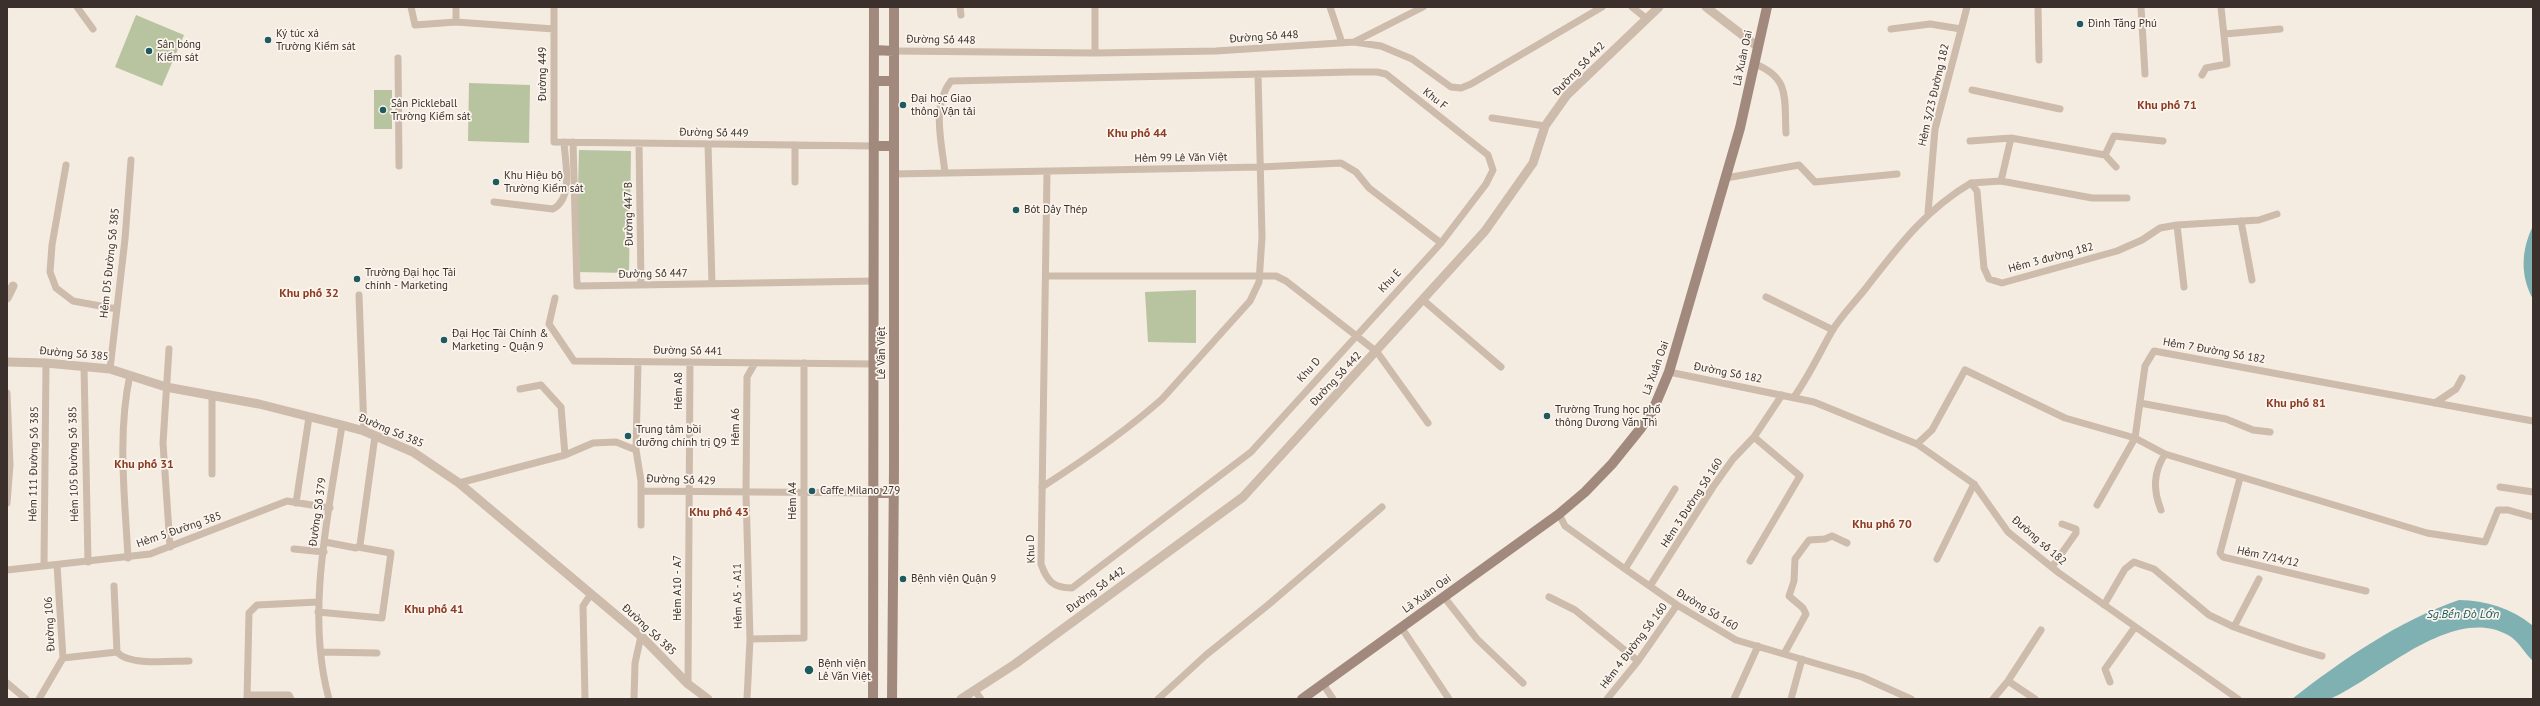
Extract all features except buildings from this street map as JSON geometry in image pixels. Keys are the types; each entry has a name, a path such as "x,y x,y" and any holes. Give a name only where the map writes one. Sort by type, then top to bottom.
{"main road":[{"name":"Lê Văn Việt","path":"873,699 874,7"},
{"name":"Lê Văn Việt","path":"892,699 894,494 894,7"},
{"name":"Lã Xuân Oai","path":"1302,699 1559,514 1612,464 1641,428 1653,410 1670,372 1726,178 1755,64 1767,7"},
{"path":"874,50 894,51"},
{"path":"874,81 894,81"},
{"path":"874,146 894,146"},
{"path":"874,493 894,494"}],"street":[{"path":"77,7 92,29"},
{"path":"411,7 415,25 456,22 554,28"},
{"path":"456,7 456,22"},
{"name":"Đường 449","path":"554,7 554,142"},
{"path":"960,7 961,15"},
{"path":"1095,7 1095,53"},
{"path":"1330,7 1342,43"},
{"path":"1354,42 1423,7"},
{"name":"Đường Số 448","path":"894,51 1095,53 1216,51 1354,42 1381,46 1412,59 1450,87 1461,88 1471,84 1602,7"},
{"path":"1632,7 1647,19"},
{"name":"Đường Số 442","path":"961,699 1015,664 1243,498 1377,352 1485,231 1533,163 1546,126 1567,95 1659,7"},
{"path":"1706,7 1758,47"},
{"name":"Hẻm 3/23 Đường 182","path":"1928,213 1935,129 1967,7"},
{"path":"2038,7 2039,60"},
{"path":"2141,7 2146,74"},
{"path":"2202,75 2206,68 2227,64 2221,7"},
{"path":"1891,29 1930,24 1961,29"},
{"path":"2225,34 2280,29"},
{"path":"398,58 398,166"},
{"path":"1755,64 1769,69 1777,76 1784,87 1786,133"},
{"name":"Khu F","path":"945,173 939,108 944,90 951,81 1377,72 1386,74 1488,155 1493,170 1491,177 1441,243"},
{"path":"1042,487 1086,458 1162,399 1250,301 1259,277 1261,167 1258,74"},
{"path":"1972,90 2060,109"},
{"path":"1492,118 1546,126"},
{"path":"2105,155 2114,136 2163,141"},
{"path":"1970,141 1987,138 2011,138 2105,155 2116,167"},
{"path":"2001,181 2011,138"},
{"name":"Đường Số 449","path":"554,142 874,146"},
{"path":"494,202 553,209 563,203 566,195 564,142"},
{"name":"Đường Số 447","path":"573,142 576,286 874,281"},
{"name":"Đường 447 B","path":"639,143 641,285"},
{"path":"708,144 712,284"},
{"path":"795,145 795,182"},
{"name":"Hẻm D5 Đường Số 385","path":"110,368 125,239 131,160"},
{"name":"Hẻm 99 Lê Văn Việt","path":"894,174 1261,167 1341,163 1356,172 1369,188 1441,243"},
{"path":"66,165 52,245 50,272 56,288 73,301 117,309"},
{"path":"1726,178 1798,165 1815,182 1898,174"},
{"path":"1042,487 1047,172"},
{"path":"1794,397 1810,376 1833,330 1899,246 1928,213 1947,197 1971,183 2001,181 2092,198 2127,198"},
{"name":"Hẻm 3 đường 182","path":"1971,183 1977,191 1984,268 1989,279 2002,282 2118,251 2142,240 2160,228 2177,224 2259,220 2277,214"},
{"path":"2241,221 2252,280"},
{"path":"2177,224 2184,287"},
{"name":"Khu E","path":"1355,335 1441,243"},
{"path":"1046,276 1276,276 1286,281 1377,352 1428,422"},
{"path":"7,298 13,286"},
{"path":"359,295 364,431"},
{"path":"1766,297 1833,330"},
{"name":"Đường Số 441","path":"555,298 549,324 574,361 874,364"},
{"path":"1423,300 1501,367"},
{"name":"Khu D","path":"1042,487 1041,564 1049,581 1056,587 1072,588 1244,459 1355,335"},
{"path":"169,349 163,443 170,547"},
{"name":"Hẻm 7 Đường Số 182","path":"2135,438 2145,366 2154,351 2533,421"},
{"name":"Đường Số 385","path":"7,362 46,363 110,368 166,387 309,417 364,431 413,452 459,482 641,636 688,684 708,699"},
{"name":"Đường Số 429","path":"638,362 636,450 641,491 874,493"},
{"name":"Hẻm A8","path":"690,362 690,492"},
{"name":"Hẻm 111 Đường Số 385","path":"44,566 46,363"},
{"name":"Hẻm A6","path":"746,493 747,377 755,363"},
{"name":"Hẻm A4","path":"750,640 804,638 804,364"},
{"name":"Hẻm 105 Đường Số 385","path":"84,366 88,562"},
{"path":"1917,444 1932,430 1965,370 2065,418 2135,438 2165,454 2240,478 2427,533 2485,542 2488,539 2498,510 2508,510 2533,517"},
{"name":"Đường Số 182","path":"1670,372 1782,395"},
{"path":"128,558 124,477 125,406 130,376"},
{"path":"2435,403 2456,389 2462,378"},
{"path":"520,389 541,385 561,407 565,455"},
{"path":"7,393 10,465 7,503"},
{"name":"Đường số 182","path":"1782,395 1814,402 1917,444 1974,484 2008,532 2052,567 2238,699"},
{"name":"Hẻm 3 Đường Số 160","path":"1650,586 1713,487 1733,459 1754,437 1782,395"},
{"path":"212,396 212,474"},
{"path":"2140,403 2226,419 2253,430 2270,432"},
{"path":"296,503 309,417"},
{"name":"Đường Số 379","path":"329,699 322,652 318,602 342,425"},
{"path":"358,547 375,436"},
{"path":"1750,561 1800,476 1754,437"},
{"path":"2096,505 2135,438"},
{"path":"459,482 565,455 593,443 616,442 636,450"},
{"path":"2162,510 2154,493 2156,473 2165,454"},
{"name":"Hẻm 7/14/12","path":"2240,478 2220,553 2223,557 2366,590"},
{"path":"1937,559 1974,484"},
{"path":"2500,486 2533,492"},
{"path":"1625,569 1676,489"},
{"path":"641,491 641,525"},
{"name":"Hẻm A10 - A7","path":"688,684 690,492"},
{"name":"Hẻm A5 - A11","path":"746,493 750,640 746,699"},
{"name":"Hẻm 5 Đường 385","path":"7,570 128,558 170,547 287,501 330,508"},
{"path":"1158,699 1200,659 1382,507"},
{"name":"Đường Số 160","path":"1559,514 1565,526 1625,569 1677,606 1736,640 1862,677 1911,699"},
{"path":"2052,567 2076,533 2076,529 2062,524"},
{"path":"1784,654 1806,614 1803,608 1789,596 1794,581 1795,559 1809,540 1825,539 1832,536 1847,543"},
{"path":"318,612 382,618 391,553 326,542"},
{"path":"294,549 324,552"},
{"path":"2104,605 2125,569 2134,562 2154,569 2209,615 2274,643 2284,643 2322,656"},
{"name":"Đường 106","path":"39,699 63,658 57,565"},
{"path":"2234,627 2259,579"},
{"path":"114,586 117,652 122,658 134,661 189,662"},
{"path":"585,699 583,606 591,594"},
{"path":"1444,597 1477,640 1523,683"},
{"path":"1549,598 1575,610 1638,662"},
{"path":"291,699 289,695 247,697 249,613 252,608 257,605 318,602"},
{"name":"Hẻm 4 Đường Số 160","path":"1608,699 1638,662 1677,606"},
{"path":"2110,682 2105,669 2135,626"},
{"path":"1401,627 1449,699"},
{"path":"1993,699 2008,681 2041,630"},
{"path":"634,699 635,663 641,636"},
{"path":"1734,699 1758,646"},
{"path":"63,658 117,652"},
{"path":"322,652 377,653"},
{"path":"1791,699 1802,659"},
{"path":"2008,681 2035,699"},
{"path":"7,683 26,699"},
{"path":"1323,684 1333,699"},
{"path":"975,691 981,699"}],"green space":[{"name":"Sân bóng Kiểm sát","path":"136,15 184,35 162,86 115,67"},
{"path":"469,83 530,85 529,143 468,141"},
{"name":"Sân Pickleball Trường Kiểm sát","path":"374,90 392,90 392,129 374,129"},
{"path":"579,150 631,151 629,273 576,272"},
{"path":"1196,290 1196,343 1148,342 1145,292"}],"water":[{"path":"2533,226 2533,299 2524,272 2524,254"},
{"name":"Sg.Bến Đò Lớn","path":"2459,600 2469,600 2498,606 2516,614 2532,625 2533,661 2515,640 2508,635 2487,628 2464,629 2441,636 2417,647 2351,688 2332,698 2318,701 2292,699 2372,642 2415,618"}],"place":[{"name":"Đình Tăng Phú","path":"2080,24"},
{"name":"Ký túc xá Trường Kiểm sát","path":"268,40"},
{"name":"Sân bóng Kiểm sát","path":"149,51"},
{"name":"Đại học Giao thông Vận tải","path":"903,105"},
{"name":"Sân Pickleball Trường Kiểm sát","path":"383,110"},
{"name":"Khu Hiệu bộ Trường Kiểm sát","path":"496,182"},
{"name":"Bót Dây Thép","path":"1016,210"},
{"name":"Trường Đại học Tài chính - Marketing","path":"357,279"},
{"name":"Đại Học Tài Chính & Marketing - Quận 9","path":"444,340"},
{"name":"Trường Trung học phổ thông Dương Văn Thì","path":"1547,416"},
{"name":"Trung tâm bồi dưỡng chính trị Q9","path":"628,436"},
{"name":"Caffe Milano 279","path":"812,491"},
{"name":"Bệnh viện Quận 9","path":"903,579"},
{"name":"Bệnh viện Lê Văn Việt","path":"809,670"}],"district":[{"name":"Khu phố 71","path":"2167,106"},
{"name":"Khu phố 44","path":"1137,134"},
{"name":"Khu phố 32","path":"309,294"},
{"name":"Khu phố 81","path":"2296,404"},
{"name":"Khu phố 31","path":"144,465"},
{"name":"Khu phố 43","path":"719,513"},
{"name":"Khu phố 70","path":"1882,525"},
{"name":"Khu phố 41","path":"434,610"}]}
